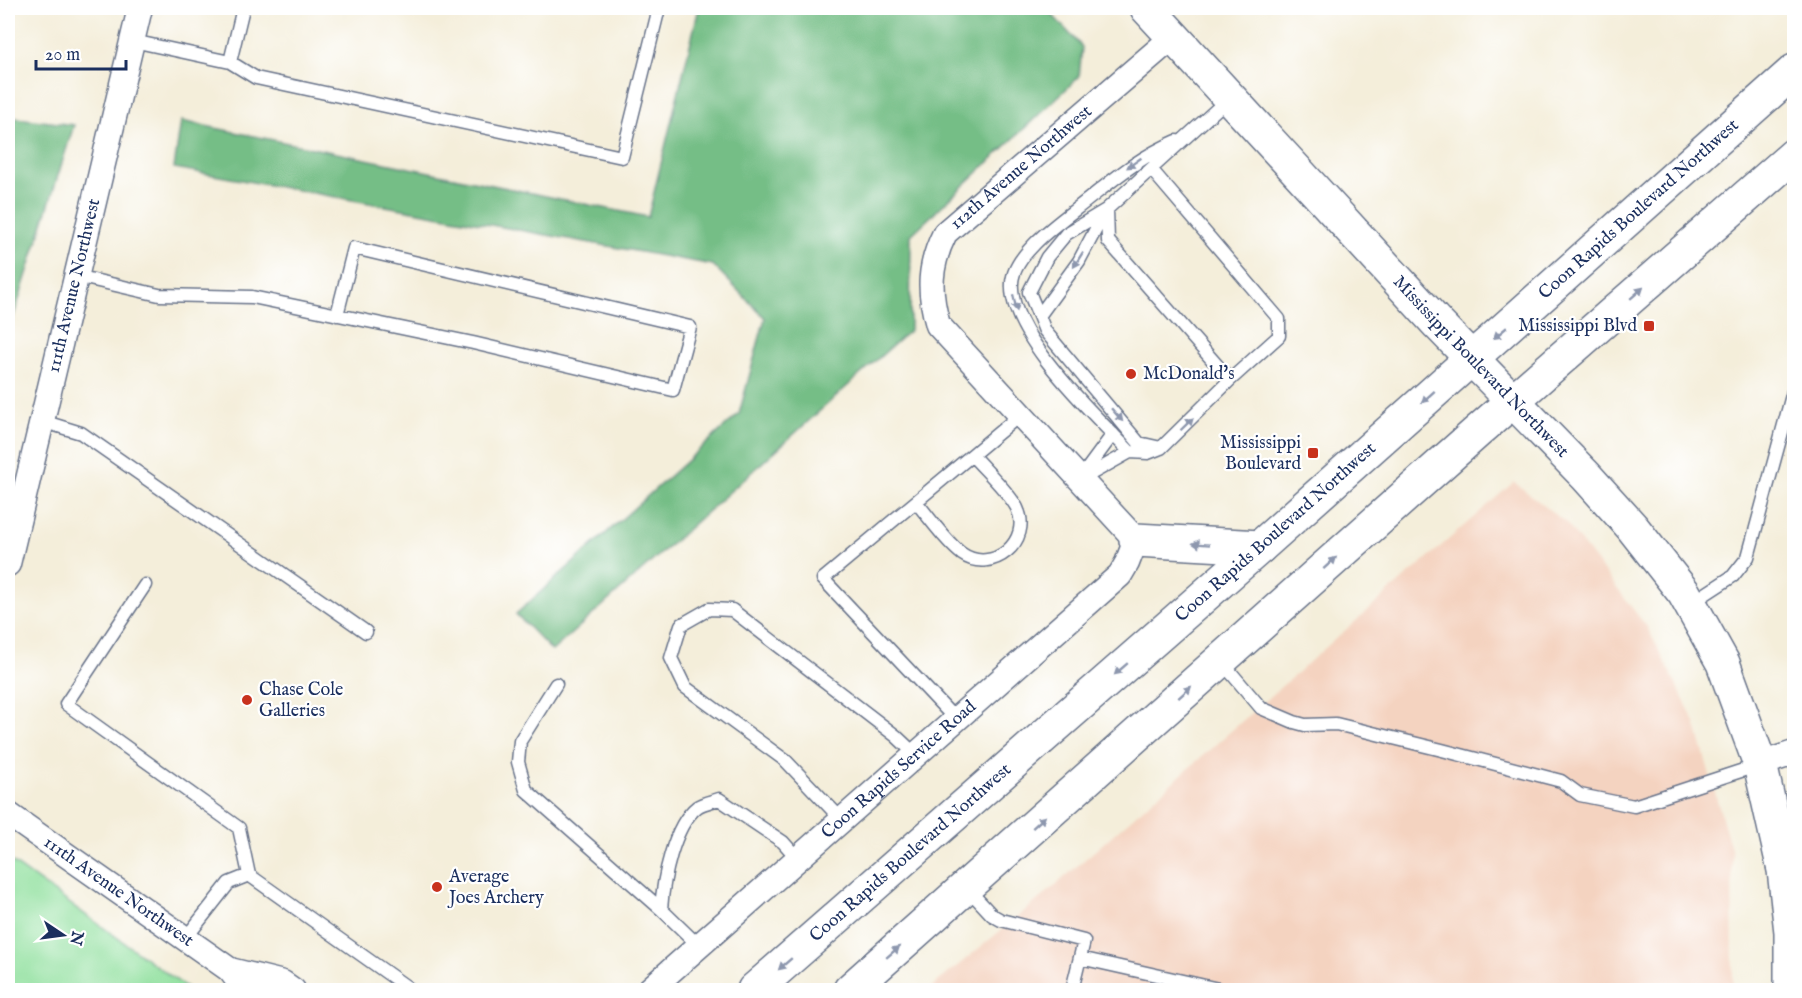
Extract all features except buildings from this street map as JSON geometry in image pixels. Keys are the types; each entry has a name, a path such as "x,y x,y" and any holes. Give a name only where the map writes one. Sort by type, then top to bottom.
{"main road":[{"name":"Mississippi Boulevard Northwest","path":"1161,20 1229,98 1632,527 1690,604 1723,663 1760,765 1784,870 1792,977"},
{"name":"Coon Rapids Boulevard Northwest","path":"754,990 1260,548 1794,71"},
{"path":"850,990 1794,156"},
{"path":"1136,540 1260,548"}],"street":[{"name":"111th Avenue Northwest","path":"8,564 140,8"},
{"name":"112th Avenue Northwest","path":"1136,540 938,325 932,303 930,277 935,253 945,234 1161,20"},
{"name":"Coon Rapids Service Road","path":"650,990 1120,574 1136,540"},
{"path":"1760,765 1794,753"},
{"name":"111th Avenue Northwest","path":"8,814 230,970 245,990"},
{"name":"111th Avenue Northwest","path":"230,970 283,983 293,990"}],"lane":[{"path":"230,62 243,8"},
{"path":"133,41 230,62 256,78 622,157 659,8"},
{"path":"1161,448 1139,443 1045,331 1029,292 1047,258 1066,234 1107,209 1229,98"},
{"path":"1130,452 1043,357 1018,315 1011,283 1020,260 1058,223 1146,155 1186,137"},
{"path":"1080,480 1130,452 1148,453 1161,448 1230,380 1279,336 1279,319 1151,170"},
{"path":"1039,316 1079,261 1107,209"},
{"path":"1107,209 1108,241 1230,380"},
{"path":"76,276 159,295 252,297 674,390 690,327 354,248 337,315"},
{"path":"1690,604 1733,576 1748,558 1794,388"},
{"path":"956,720 824,579 1020,415"},
{"path":"42,420 81,433 366,632"},
{"path":"1080,480 1113,434"},
{"path":"916,502 962,554 978,561 998,558 1015,545 1022,527 1017,508 972,455"},
{"path":"145,585 66,704 239,828 249,875 411,990"},
{"path":"842,820 786,761 685,687 671,658 681,625 709,609 732,610 896,736 916,755"},
{"path":"1221,660 1261,708 1294,723 1336,724 1431,747 1561,781 1580,795 1622,805 1634,806 1760,765"},
{"path":"556,684 520,741 518,762 526,790 661,909 699,946"},
{"path":"661,909 662,884 680,831 697,806 719,799 783,842 798,859"},
{"path":"185,939 229,883 249,875"},
{"path":"966,887 992,915 1001,920 1084,941 1072,990"},
{"path":"1080,957 1223,990"}],"shaded area":[{"path":"1514,482 1566,523 1647,627 1695,722 1732,853 1733,990 928,990 1049,891"}],"green space":[{"path":"699,8 1046,8 1082,47 1079,77 911,235 910,330 552,651 516,614 739,414 765,318 713,265 174,168 181,121 648,217"},
{"path":"8,117 74,125 8,334"},
{"path":"8,859 190,990 8,990"}],"place":[{"name":"Mississippi Blvd","path":"1649,326"},
{"name":"McDonald's","path":"1131,374"},
{"name":"Mississippi Boulevard","path":"1313,453"},
{"name":"Chase Cole Galleries","path":"247,700"},
{"name":"Average Joes Archery","path":"437,887"}]}
